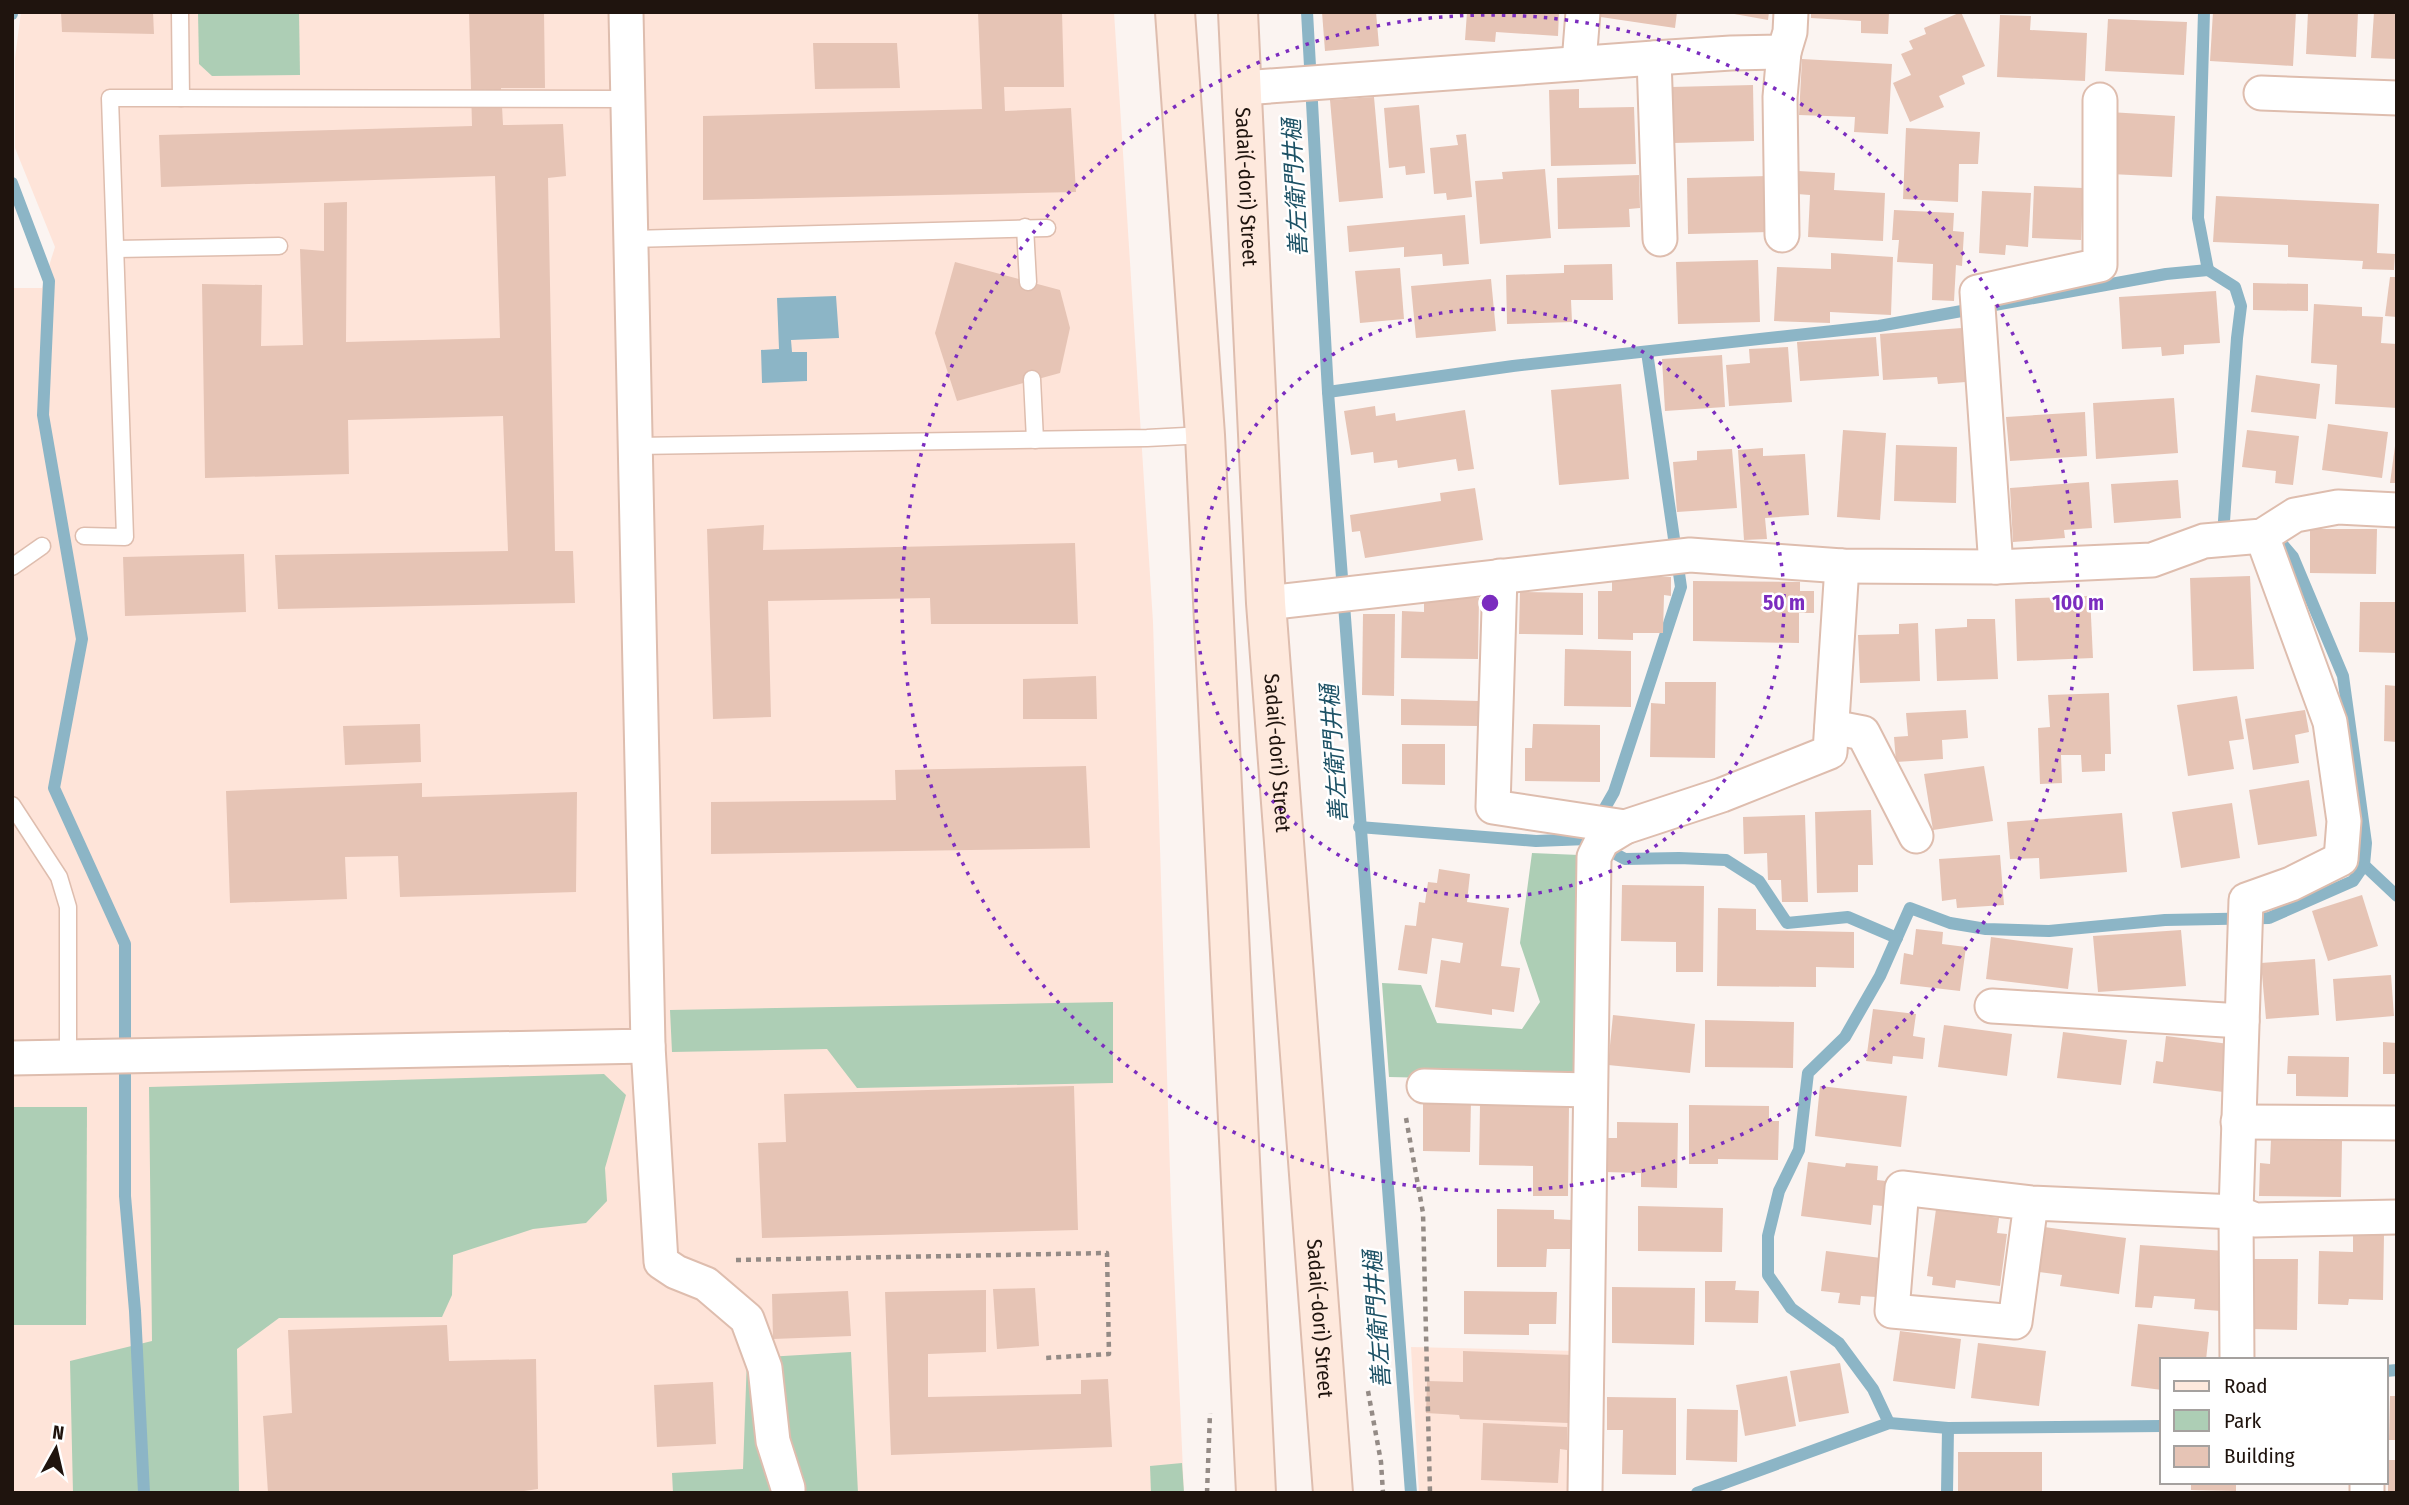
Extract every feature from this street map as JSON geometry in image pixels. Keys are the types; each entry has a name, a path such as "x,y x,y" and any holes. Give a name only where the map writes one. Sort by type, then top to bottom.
{"main road":[{"path":"1175,12 1205,435 1256,1493"},
{"name":"Sadai(-dori) Street","path":"1238,12 1266,603 1334,1493"}],"street":[{"path":"626,12 648,1046 661,1262 676,1272 706,1284 747,1319 765,1368 773,1441 788,1493"},
{"path":"1579,63 1583,12"},
{"path":"1782,235 1780,97 1791,12"},
{"path":"1242,88 1731,52 1784,52"},
{"path":"1654,58 1660,239"},
{"path":"2261,93 2397,98"},
{"path":"1996,567 1977,292 2100,265 2100,100"},
{"path":"1266,603 1677,556 1842,566 1996,567 2152,560 2204,541 2262,536 2295,515 2338,507 2397,510"},
{"path":"2237,1358 2236,1212 2246,900 2291,884 2342,859 2344,821 2330,722 2262,536"},
{"path":"1500,576 1493,807 1603,834 1722,795 1830,752 1842,566"},
{"path":"1832,727 1863,733 1916,836"},
{"path":"1585,1493 1590,1090 1603,834"},
{"path":"1992,1006 2242,1020"},
{"path":"12,1058 648,1046"},
{"path":"1424,1086 1590,1090"},
{"path":"2238,1122 2397,1123"},
{"path":"2031,1203 2015,1322 1892,1311 1902,1188 2031,1203 2236,1212 2255,1220 2397,1217"}],"lane":[{"path":"180,12 181,98"},
{"path":"84,536 125,537 110,98 628,99"},
{"path":"1025,228 1028,282"},
{"path":"631,239 1047,228"},
{"path":"116,249 279,246"},
{"path":"1032,379 1035,440"},
{"path":"636,446 1205,435"},
{"path":"12,567 42,546"},
{"path":"12,805 59,877 68,907 68,1056"}],"path":[{"path":"1424,1086 1401,1092 1423,1213 1430,1493"},
{"path":"731,1260 1107,1253 1110,1354 1045,1358"}],"shaded area":[{"path":"21,12 1114,12 1153,622 1171,1204 1184,1493 12,1493 12,288 42,288 55,247 15,148 15,58"},
{"path":"1411,1347 1579,1351 1576,1493 1419,1493"}],"green space":[{"path":"198,12 299,12 300,75 212,76 199,64"},
{"path":"1532,853 1579,855 1578,1081 1389,1077 1382,983 1421,985 1437,1023 1522,1029 1540,1002 1520,943"},
{"path":"1113,1002 1113,1083 857,1088 827,1049 672,1052 670,1010"},
{"path":"604,1074 626,1095 605,1168 607,1201 586,1223 533,1229 453,1255 452,1295 442,1317 279,1318 237,1349 239,1493 73,1493 70,1361 152,1341 149,1087"},
{"path":"12,1107 87,1107 86,1325 12,1325"},
{"path":"851,1352 858,1493 673,1493 672,1473 743,1469 747,1358"},
{"path":"1182,1463 1184,1493 1151,1493 1150,1466"}],"water":[{"path":"836,296 839,338 791,340 792,352 807,352 807,381 762,383 761,350 779,349 777,298"}],"building":[{"path":"61,12 153,12 154,34 62,32"},
{"path":"469,12 544,12 545,88 501,88 503,125 563,124 566,176 548,178 555,551 573,551 575,603 278,609 275,555 508,551 503,416 348,420 349,474 205,478 202,284 262,285 261,346 303,345 300,249 324,251 324,203 347,202 346,342 500,338 495,176 161,187 159,135 472,126"},
{"path":"978,12 1062,12 1064,87 1004,87 1005,111 1071,108 1076,192 703,200 703,116 982,109"},
{"path":"1322,12 1376,12 1379,46 1325,51"},
{"path":"1467,12 1559,12 1558,36 1496,32 1495,42 1465,40"},
{"path":"1595,12 1677,12 1675,28 1594,16"},
{"path":"1723,12 1769,12 1768,20"},
{"path":"1811,12 1889,12 1888,34 1861,33 1861,21 1811,18"},
{"path":"1961,12 1985,66 1962,76 1965,84 1939,96 1944,107 1910,122 1893,83 1911,75 1901,54 1913,49 1909,41 1926,34 1924,28"},
{"path":"2213,12 2296,12 2293,66 2210,61"},
{"path":"2308,12 2358,12 2356,57 2306,54"},
{"path":"2374,12 2397,12 2397,59 2371,58"},
{"path":"2000,15 2031,16 2030,30 2087,33 2085,81 1997,77"},
{"path":"2108,19 2187,22 2184,75 2105,71"},
{"path":"813,43 897,43 900,88 815,89"},
{"path":"1802,59 1892,64 1888,134 1854,132 1855,117 1799,115"},
{"path":"1753,85 1754,141 1673,143 1671,87"},
{"path":"1579,89 1579,108 1634,107 1636,164 1551,166 1549,90"},
{"path":"1374,97 1383,198 1339,202 1330,100"},
{"path":"1419,105 1425,173 1406,175 1405,166 1389,168 1384,108"},
{"path":"2093,111 2175,116 2172,177 2090,173"},
{"path":"1906,128 1980,132 1978,164 1959,164 1958,202 1903,199"},
{"path":"1466,134 1472,197 1447,200 1446,193 1434,194 1430,148 1458,145 1456,135"},
{"path":"1545,169 1551,238 1480,244 1475,181 1503,179 1502,172"},
{"path":"1798,171 1835,173 1834,190 1885,193 1883,241 1808,237 1810,195 1797,194"},
{"path":"1639,175 1640,208 1629,209 1630,227 1558,229 1557,178"},
{"path":"1768,176 1770,232 1688,234 1687,178"},
{"path":"2034,186 2083,188 2081,240 2032,238"},
{"path":"1982,191 2031,193 2028,247 2006,245 2005,255 1979,253"},
{"path":"2216,196 2379,204 2377,253 2395,254 2394,270 2362,269 2363,261 2288,257 2288,245 2213,242"},
{"path":"1894,210 1954,213 1953,231 1964,232 1962,266 1956,265 1954,301 1932,300 1933,264 1897,262 1899,240 1892,240"},
{"path":"1465,215 1469,264 1443,266 1442,254 1404,257 1404,247 1349,252 1347,226"},
{"path":"1831,253 1893,257 1891,315 1830,312 1830,323 1774,321 1777,267 1831,269"},
{"path":"1758,260 1760,322 1678,324 1676,262"},
{"path":"955,262 1060,290 1070,328 1060,373 957,401 935,333"},
{"path":"1612,264 1613,300 1571,300 1572,322 1507,324 1506,275 1564,273 1564,265"},
{"path":"1400,268 1404,319 1360,323 1355,271"},
{"path":"2390,277 2397,277 2397,317 2385,316"},
{"path":"1491,279 1496,331 1416,338 1411,286"},
{"path":"2253,283 2308,284 2308,311 2253,310"},
{"path":"2216,291 2220,343 2184,345 2184,354 2162,356 2161,347 2122,349 2119,297"},
{"path":"2314,304 2362,307 2362,316 2383,317 2381,343 2397,344 2397,408 2335,404 2337,365 2311,363"},
{"path":"1962,328 1966,382 1938,384 1937,377 1883,380 1880,334"},
{"path":"1876,337 1879,376 1800,381 1797,342"},
{"path":"1788,347 1792,402 1729,406 1726,365 1750,363 1749,349"},
{"path":"1722,355 1725,407 1665,411 1662,359"},
{"path":"2256,375 2320,384 2316,419 2251,412"},
{"path":"1621,384 1629,479 1559,485 1551,390"},
{"path":"2174,398 2178,453 2096,459 2093,403"},
{"path":"1375,406 1376,416 1395,413 1396,421 1465,410 1474,469 1458,471 1456,459 1398,468 1397,460 1374,463 1373,452 1351,455 1344,411"},
{"path":"2085,412 2087,456 2010,461 2006,417"},
{"path":"2328,424 2388,432 2382,478 2322,470"},
{"path":"1843,430 1886,433 1880,520 1837,517"},
{"path":"2247,430 2299,436 2293,485 2275,483 2276,471 2242,467"},
{"path":"1896,445 1957,447 1956,503 1894,501"},
{"path":"2395,446 2397,483 2390,483"},
{"path":"1763,448 1763,456 1805,454 1809,515 1765,518 1767,539 1744,540 1738,450"},
{"path":"1732,449 1737,508 1677,512 1673,462 1697,460 1697,451"},
{"path":"2178,480 2181,518 2114,523 2111,484"},
{"path":"2089,482 2092,528 2064,530 2065,538 2013,542 2010,488"},
{"path":"1475,488 1483,540 1365,558 1360,531 1352,532 1350,515 1441,501 1440,493"},
{"path":"764,525 763,550 1075,543 1078,624 931,624 930,598 768,601 771,717 713,719 707,529"},
{"path":"2310,529 2377,529 2376,574 2310,573"},
{"path":"244,554 246,612 125,616 123,557"},
{"path":"1612,576 1671,577 1671,596 1664,595 1663,633 1633,633 1633,640 1598,639 1598,591 1612,591"},
{"path":"2250,576 2254,669 2193,671 2190,578"},
{"path":"1693,581 1800,582 1800,591 1814,591 1814,613 1799,613 1799,643 1693,641"},
{"path":"1520,592 1583,593 1583,635 1519,634"},
{"path":"2090,596 2093,658 2017,661 2015,599"},
{"path":"1424,598 1479,598 1478,659 1401,658 1402,611 1424,612"},
{"path":"2360,602 2397,602 2397,653 2359,652"},
{"path":"1363,614 1395,614 1394,696 1362,695"},
{"path":"1967,619 1995,619 1998,679 1937,681 1935,629 1967,627"},
{"path":"1918,623 1920,681 1860,683 1858,635 1899,634 1899,624"},
{"path":"1565,649 1631,651 1631,707 1564,706"},
{"path":"1096,676 1097,719 1023,719 1023,679"},
{"path":"1665,682 1716,682 1715,758 1650,757 1651,703 1665,704"},
{"path":"2385,685 2397,686 2397,742 2384,741"},
{"path":"2109,693 2111,754 2105,754 2105,771 2082,772 2081,755 2061,755 2062,783 2040,784 2038,728 2050,727 2048,695"},
{"path":"2237,696 2244,739 2229,741 2234,769 2188,776 2177,705"},
{"path":"1401,699 1479,701 1478,726 1401,725"},
{"path":"1966,710 1968,738 1942,740 1943,759 1896,762 1894,737 1908,736 1906,713"},
{"path":"2305,710 2309,732 2295,735 2299,763 2253,770 2245,719"},
{"path":"420,724 421,762 345,765 343,726"},
{"path":"1533,724 1600,725 1600,782 1525,781 1525,748 1532,748"},
{"path":"1402,744 1445,744 1445,785 1402,784"},
{"path":"1086,766 1090,848 711,854 711,802 896,800 895,770"},
{"path":"1984,766 1993,821 1933,830 1924,774"},
{"path":"2309,780 2317,836 2258,845 2249,790"},
{"path":"422,783 422,797 577,792 576,892 400,897 398,856 345,857 347,899 230,903 226,791"},
{"path":"2232,803 2240,858 2181,868 2172,812"},
{"path":"1871,810 1873,865 1858,865 1858,892 1817,893 1815,812"},
{"path":"2122,813 2127,872 2040,879 2039,858 2010,859 2007,822"},
{"path":"1805,815 1808,902 1782,902 1781,880 1768,880 1767,853 1744,854 1743,817"},
{"path":"2000,855 2004,905 1957,908 1956,899 1942,901 1939,859"},
{"path":"1439,869 1470,874 1467,902 1509,908 1501,966 1520,968 1514,1012 1492,1009 1492,1015 1435,1007 1441,960 1460,963 1463,943 1432,938 1427,974 1398,970 1405,925 1416,926 1419,902 1425,903 1428,882 1437,883"},
{"path":"1622,885 1704,886 1703,972 1676,972 1676,942 1621,941"},
{"path":"2362,895 2378,946 2328,961 2312,911"},
{"path":"1718,908 1756,909 1756,930 1854,932 1854,968 1816,967 1816,987 1717,986"},
{"path":"1916,929 1943,932 1942,944 1966,947 1960,991 1900,984 1904,953 1913,955"},
{"path":"2181,930 2186,986 2098,992 2093,936"},
{"path":"1991,937 2073,948 2068,989 1986,979"},
{"path":"2315,959 2319,1015 2266,1019 2261,963"},
{"path":"2391,975 2394,1016 2336,1021 2333,979"},
{"path":"1873,1009 1916,1014 1913,1036 1925,1038 1923,1059 1893,1056 1892,1064 1866,1061"},
{"path":"1613,1015 1695,1024 1690,1073 1608,1065"},
{"path":"1705,1020 1794,1022 1793,1068 1705,1067"},
{"path":"1944,1025 2012,1034 2007,1076 1938,1067"},
{"path":"2063,1032 2127,1040 2121,1085 2057,1078"},
{"path":"2166,1036 2229,1044 2223,1092 2153,1083 2156,1061 2163,1062"},
{"path":"2383,1042 2397,1043 2397,1074 2383,1074"},
{"path":"2288,1056 2349,1057 2348,1097 2296,1096 2296,1074 2287,1074"},
{"path":"1074,1086 1078,1230 762,1238 758,1143 786,1142 784,1094"},
{"path":"1820,1086 1907,1096 1901,1147 1815,1136"},
{"path":"1423,1098 1471,1099 1470,1152 1423,1151"},
{"path":"1480,1105 1569,1106 1568,1196 1533,1196 1533,1166 1479,1165"},
{"path":"1689,1105 1769,1106 1769,1121 1779,1121 1778,1160 1718,1159 1718,1164 1689,1164"},
{"path":"1617,1122 1678,1123 1677,1188 1641,1187 1641,1173 1605,1172 1605,1138 1617,1138"},
{"path":"2271,1140 2342,1141 2341,1197 2259,1196 2260,1163 2270,1164"},
{"path":"1808,1162 1845,1167 1846,1163 1878,1166 1877,1180 1886,1181 1883,1206 1873,1205 1871,1225 1801,1216"},
{"path":"1638,1206 1723,1208 1722,1252 1638,1251"},
{"path":"1497,1209 1554,1210 1554,1219 1572,1220 1572,1249 1547,1249 1546,1267 1497,1267"},
{"path":"1936,1209 1999,1218 1997,1233 2007,1234 2000,1286 1956,1280 1955,1288 1932,1285 1933,1277 1927,1276"},
{"path":"2044,1227 2126,1238 2119,1294 2060,1286 2062,1275 2039,1272"},
{"path":"2353,1234 2384,1234 2383,1300 2349,1299 2348,1305 2318,1304 2319,1251 2353,1252"},
{"path":"2140,1245 2225,1251 2221,1311 2194,1309 2195,1299 2154,1296 2152,1308 2135,1307"},
{"path":"1826,1251 1881,1258 1876,1297 1861,1296 1860,1305 1838,1303 1840,1293 1821,1291"},
{"path":"2253,1259 2298,1259 2297,1330 2251,1329"},
{"path":"1705,1281 1736,1281 1735,1290 1759,1291 1758,1323 1705,1322"},
{"path":"1612,1287 1695,1288 1694,1345 1612,1343"},
{"path":"1035,1288 1039,1346 997,1349 993,1289"},
{"path":"986,1290 986,1352 928,1354 928,1397 1081,1394 1081,1380 1108,1379 1112,1447 891,1455 885,1292"},
{"path":"848,1291 851,1336 773,1339 772,1294"},
{"path":"1464,1291 1557,1292 1556,1324 1529,1324 1529,1335 1464,1334"},
{"path":"2138,1324 2209,1332 2206,1358 2160,1358 2160,1390 2131,1386"},
{"path":"447,1325 449,1361 536,1359 538,1489 510,1493 268,1493 263,1416 292,1413 288,1330"},
{"path":"1900,1331 1961,1339 1955,1389 1893,1381"},
{"path":"1978,1343 2046,1351 2039,1406 1971,1398"},
{"path":"1463,1351 1573,1355 1568,1423 1460,1419 1459,1415 1426,1413 1427,1381 1463,1382"},
{"path":"1840,1363 1849,1413 1799,1422 1790,1371"},
{"path":"1787,1376 1796,1426 1745,1436 1736,1385"},
{"path":"713,1382 716,1444 657,1447 654,1385"},
{"path":"2390,1396 2397,1396 2397,1440 2389,1440"},
{"path":"1607,1397 1676,1398 1676,1475 1622,1474 1623,1430 1607,1430"},
{"path":"1687,1409 1738,1410 1737,1462 1686,1460"},
{"path":"1483,1423 1567,1427 1567,1450 1560,1449 1558,1483 1481,1480"},
{"path":"1958,1452 2042,1452 2042,1493 1958,1493"},
{"path":"2388,1460 2397,1460 2397,1493 2388,1493"},
{"path":"2191,1484 2236,1484 2236,1491 2191,1490"}],"waterway":[{"name":"善左衛門井樋","path":"1307,12 1328,392 1411,1493"},
{"path":"2204,12 2198,218 2208,270"},
{"path":"12,183 49,281 43,415 82,639 54,788 125,944 125,1196 135,1311 144,1493"},
{"path":"1328,392 1513,366 1879,326 2166,274 2208,270 2235,287 2241,306 2224,521"},
{"path":"1598,820 1614,792 1681,587 1647,352"},
{"path":"1889,1423 1873,1389 1839,1343 1791,1308 1768,1275 1768,1236 1779,1191 1799,1150 1808,1073 1845,1037 1880,976 1910,908 1950,923 1986,929 2049,931 2165,920 2269,918 2353,881 2364,865 2366,843 2343,676 2293,557 2281,543"},
{"path":"1359,827 1536,841 1587,839 1625,859 1726,860 1759,881 1787,923 1848,917 1897,938"},
{"path":"2364,865 2397,896"},
{"path":"2388,1371 2397,1370"},
{"path":"1697,1493 1889,1423 1948,1428 2160,1426"},
{"path":"1947,1493 1948,1428"}]}
